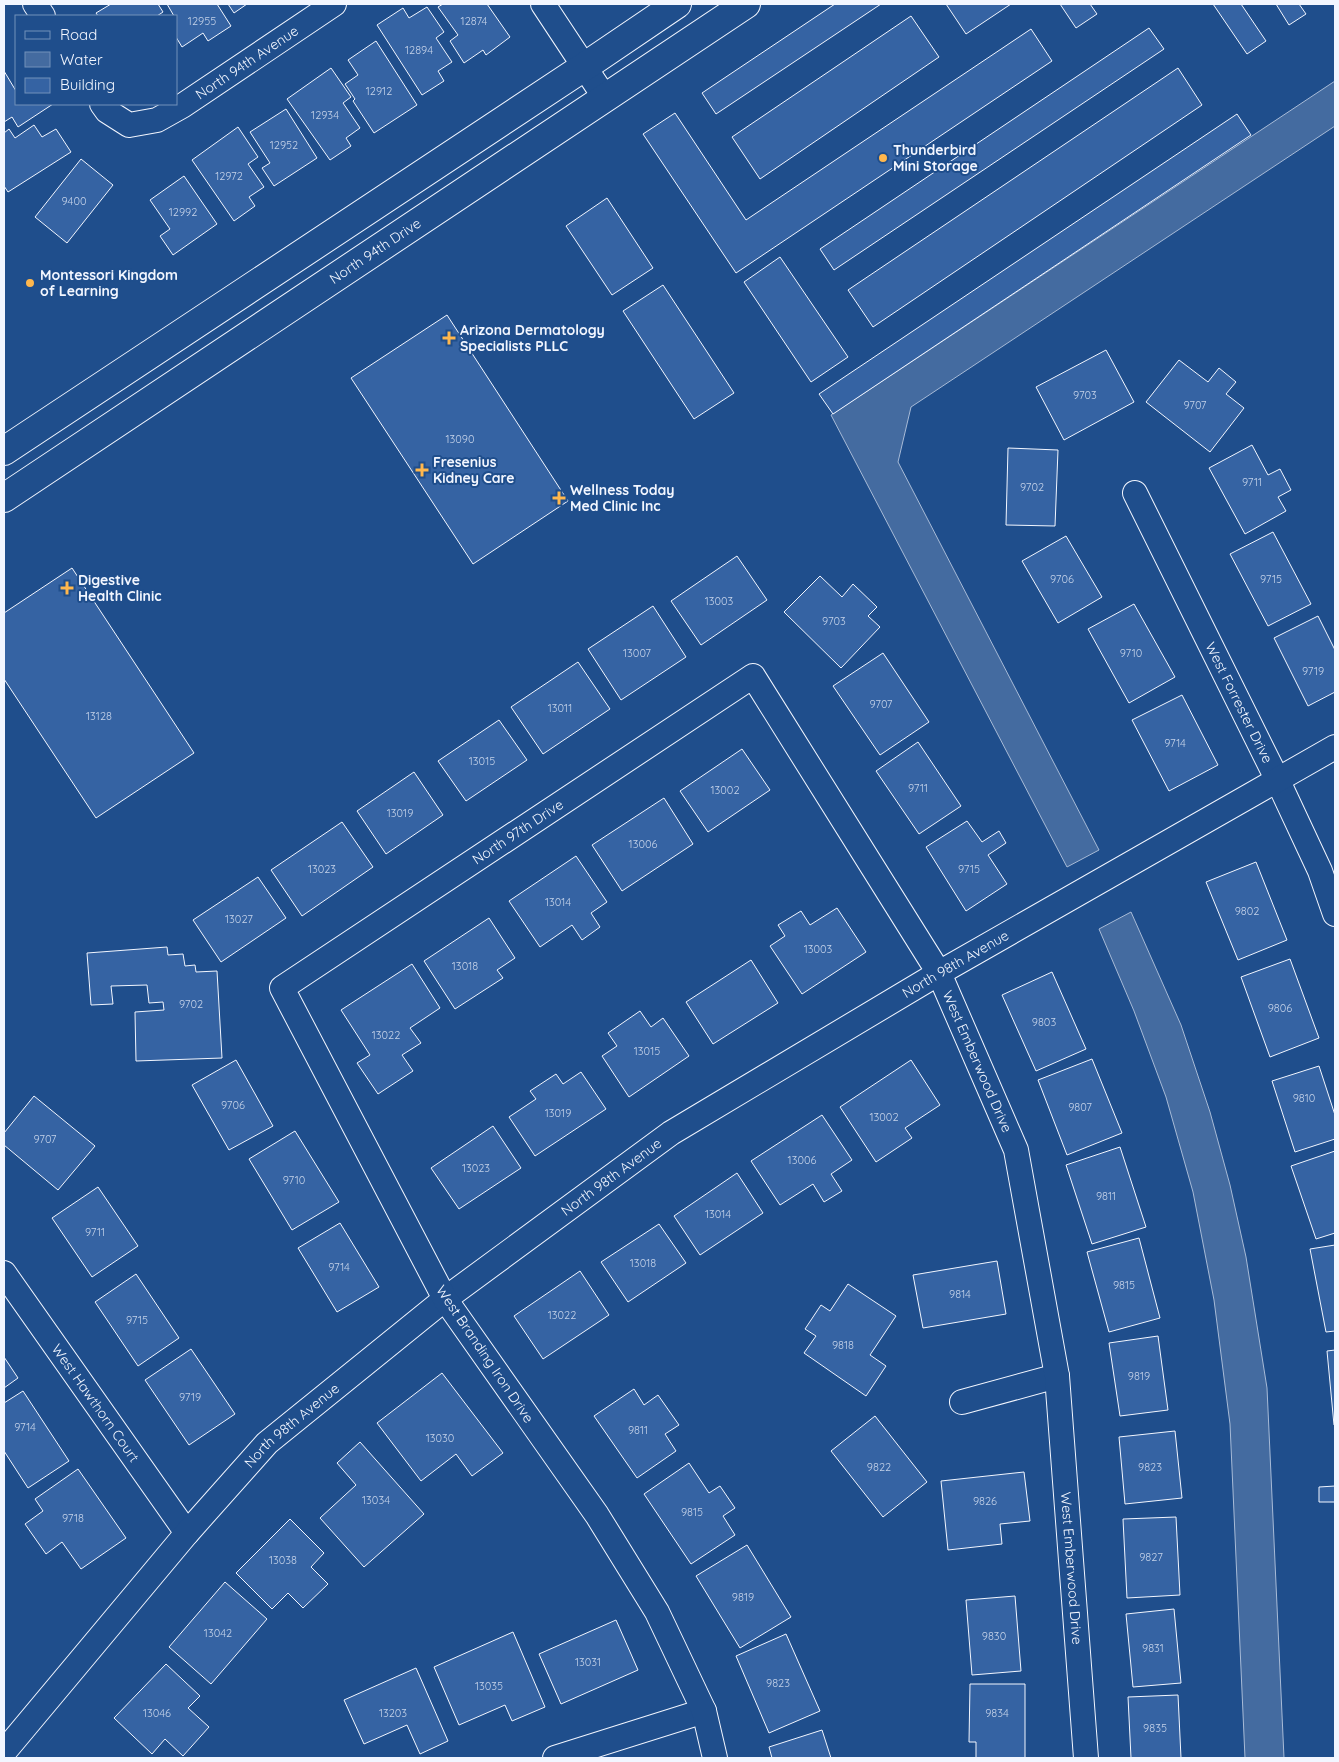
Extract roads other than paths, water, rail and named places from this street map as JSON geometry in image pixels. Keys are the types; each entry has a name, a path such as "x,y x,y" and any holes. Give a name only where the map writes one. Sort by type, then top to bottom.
{"street":[{"path":"35,4 42,15"},
{"name":"North 94th Avenue","path":"103,105 107,111 129,125 157,120 182,106 334,4"},
{"path":"543,4 605,98"},
{"path":"4,452 677,4"},
{"name":"North 94th Drive","path":"4,498 746,4"},
{"path":"78,402 98,436"},
{"name":"West Forrester Drive","path":"1135,493 1278,781 1320,871 1335,914"},
{"name":"West Emberwood Drive","path":"753,676 939,973 1016,1150 1057,1376 1086,1758"},
{"name":"North 97th Drive","path":"282,988 753,676"},
{"name":"North 98th Avenue","path":"4,1752 188,1533 267,1443 444,1299 671,1133 939,973 1335,748"},
{"name":"West Branding Iron Drive","path":"282,988 444,1299 597,1515 657,1612 704,1712 715,1758"},
{"name":"West Hawthorn Court","path":"4,1272 188,1533"},
{"path":"962,1402 1057,1376"},
{"path":"555,1758 704,1712"}],"water":[{"path":"1335,81 1335,126 911,407 898,462 1099,850 1067,867 831,415"},
{"path":"1131,912 1181,1025 1210,1112 1230,1185 1246,1257 1267,1388 1284,1758 1245,1758 1230,1424 1214,1300 1193,1192 1166,1097 1134,1011 1099,929"}],"place":[{"name":"Thunderbird Mini Storage","path":"883,158"},
{"name":"Montessori Kingdom of Learning","path":"30,283"},
{"name":"Arizona Dermatology Specialists PLLC","path":"449,338"},
{"name":"Fresenius Kidney Care","path":"422,470"},
{"name":"Wellness Today Med Clinic Inc","path":"559,498"},
{"name":"Digestive Health Clinic","path":"67,588"}]}
